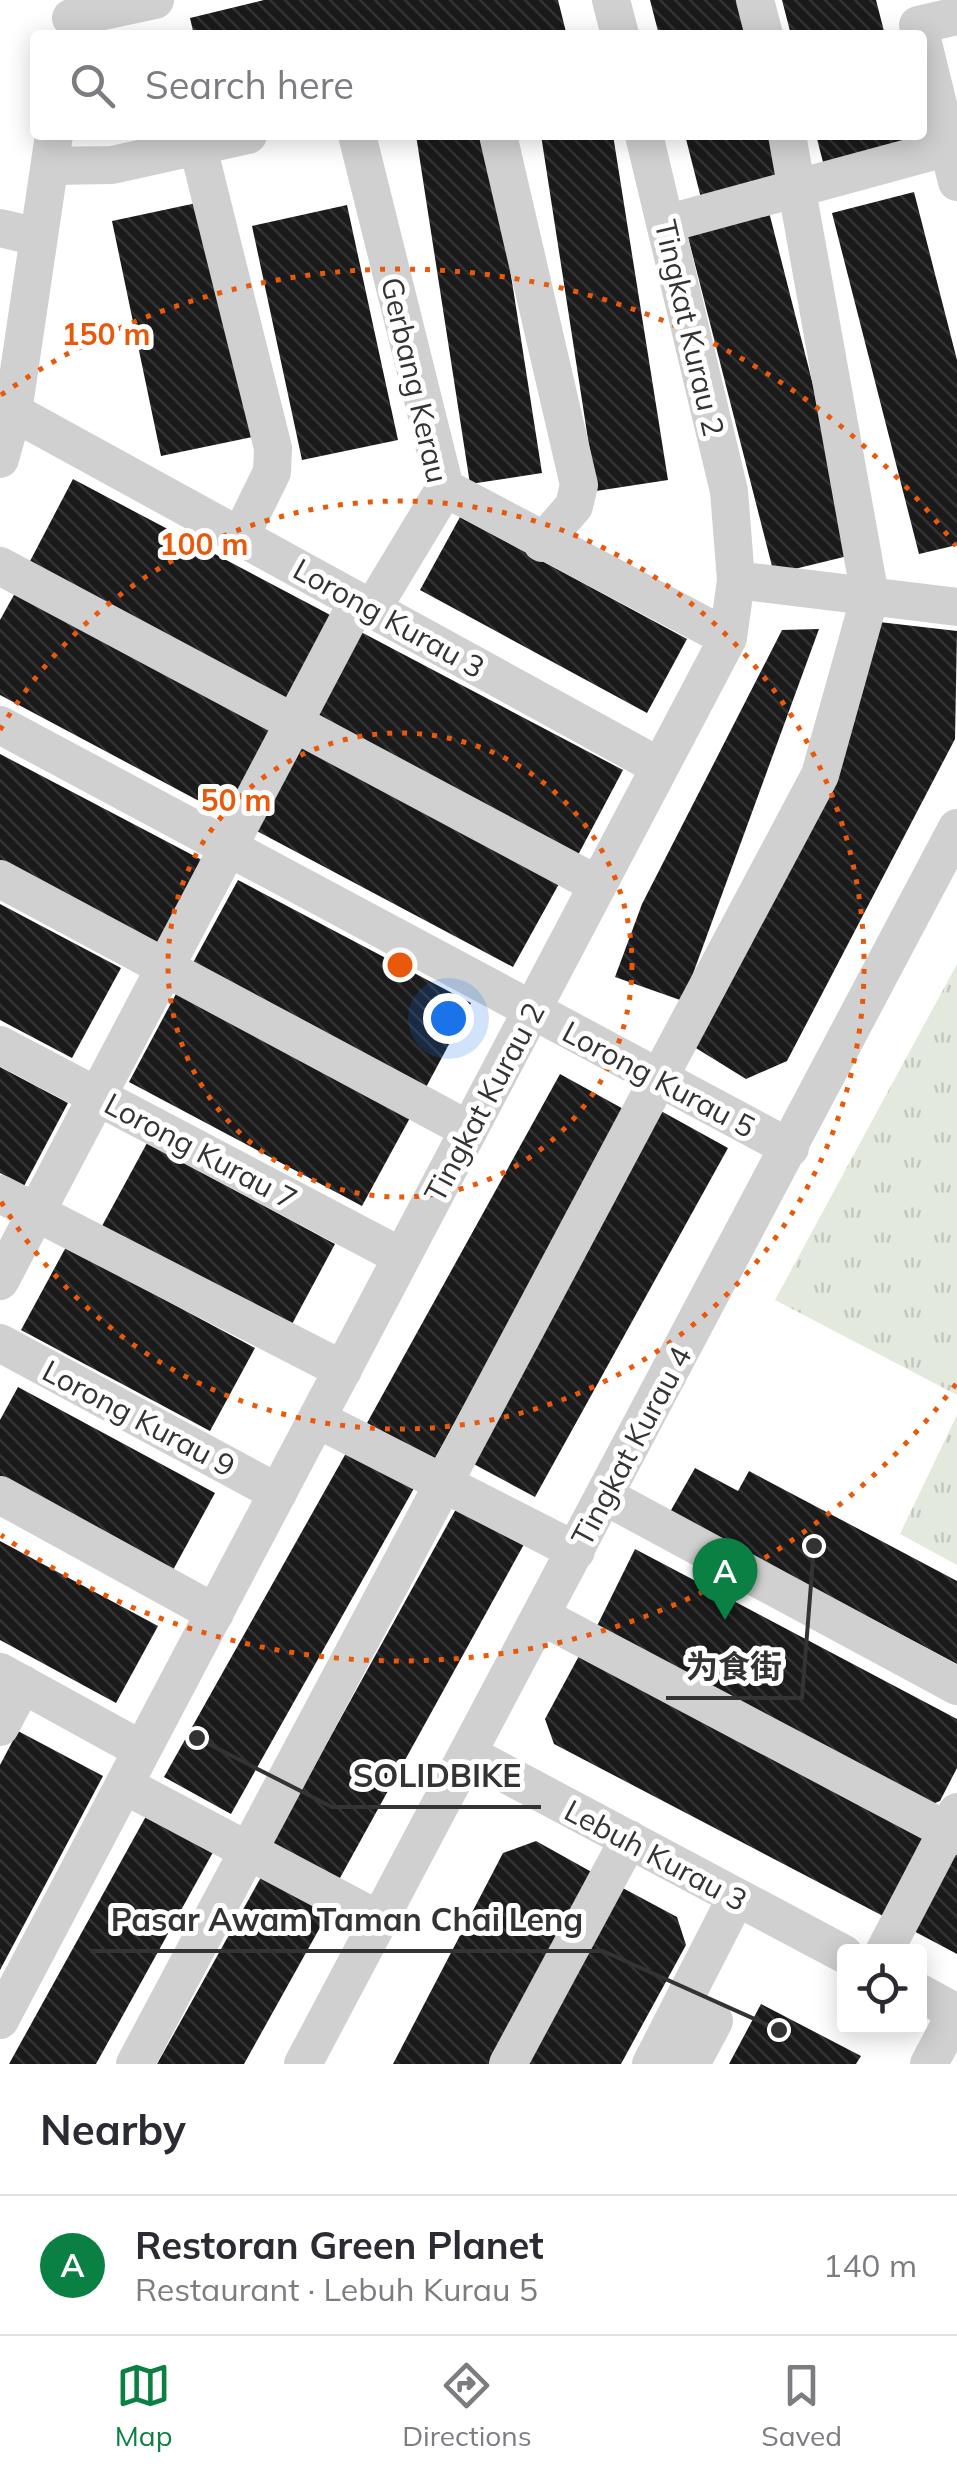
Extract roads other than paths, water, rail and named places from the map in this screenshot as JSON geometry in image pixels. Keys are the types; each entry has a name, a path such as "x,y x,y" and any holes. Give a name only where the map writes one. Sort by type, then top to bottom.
{"street":[{"path":"71,18 155,0"},
{"path":"611,0 619,30"},
{"path":"755,0 763,30"},
{"path":"918,25 957,16"},
{"path":"665,224 800,190 953,165 927,61"},
{"path":"0,459 13,412 52,151 112,166 227,140"},
{"name":"Gerbang Kerau","path":"0,1281 294,723 365,605 445,488 358,140"},
{"path":"499,140 579,485 574,506 542,543"},
{"name":"Tingkat Kurau 2","path":"0,2020 728,638 736,580 728,491 645,140"},
{"path":"135,2064 820,775 870,596 788,140"},
{"path":"198,147 273,448 272,472 240,537"},
{"path":"0,228 38,237"},
{"name":"Lorong Kurau 3","path":"13,412 660,767"},
{"path":"445,488 542,543 728,638"},
{"path":"0,566 598,885"},
{"path":"736,580 957,607"},
{"name":"Lorong Kurau 5","path":"0,725 790,1148"},
{"name":"Tingkat Kurau 4","path":"303,2064 957,828"},
{"path":"0,879 469,1130"},
{"name":"Lorong Kurau 7","path":"0,1045 402,1256"},
{"path":"0,1194 342,1370"},
{"name":"Lorong Kurau 9","path":"0,1344 278,1493"},
{"path":"317,1419 576,1551"},
{"path":"0,1495 215,1613"},
{"path":"604,1496 957,1686"},
{"path":"541,1616 954,1826 888,1944"},
{"path":"0,1727 11,1678 142,1750"},
{"name":"Lebuh Kurau 3","path":"468,1754 837,1950"},
{"path":"124,1785 379,1920"},
{"path":"508,2064 629,1839"},
{"path":"651,2064 736,1898"},
{"path":"927,1998 956,2013 929,2064"},
{"path":"682,2005 714,2021 691,2064"}],"place":[{"name":"为食街","path":"814,1546"},
{"name":"Restoran Green Planet","path":"725,1620"},
{"name":"SOLIDBIKE","path":"197,1738"},
{"name":"Pasar Awam Taman Chai Leng","path":"779,2030"}]}
